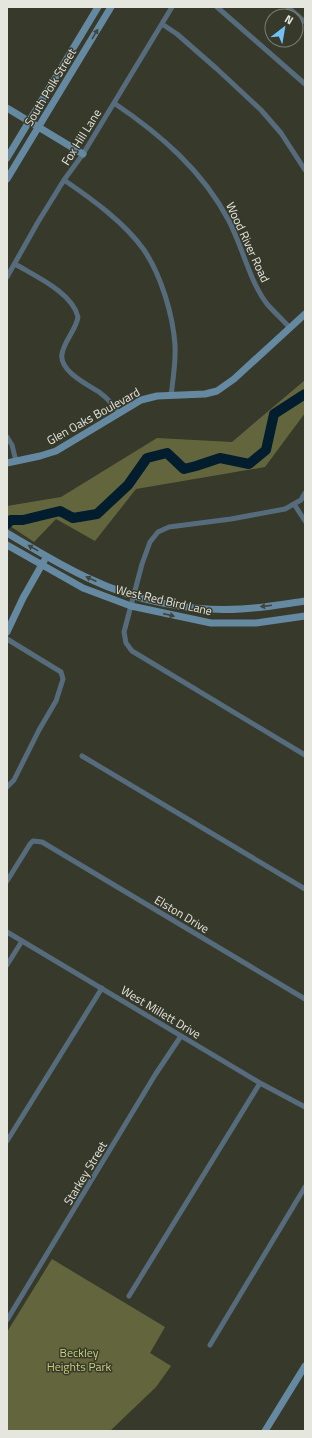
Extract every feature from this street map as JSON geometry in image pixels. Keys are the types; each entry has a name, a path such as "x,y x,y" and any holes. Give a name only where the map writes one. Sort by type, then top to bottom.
{"main road":[{"name":"South Polk Street","path":"7,158 98,7"},
{"name":"South Polk Street","path":"7,179 111,7"},
{"path":"7,108 83,154"},
{"name":"Glen Oaks Boulevard","path":"7,463 56,451 141,400 157,396 205,394 226,386 305,314"},
{"name":"West Red Bird Lane","path":"7,533 90,580 134,596 179,605 215,609 241,609 305,601"},
{"name":"West Red Bird Lane","path":"10,546 83,588 131,606 211,623 256,622 305,616"},
{"path":"7,632 23,598 47,556"},
{"path":"265,1431 305,1366"}],"street":[{"name":"Fox Hill Lane","path":"7,277 38,222 64,180 83,154 172,7"},
{"path":"217,7 305,84"},
{"path":"288,7 305,22"},
{"path":"162,24 177,34 218,69 261,110 281,133 305,170"},
{"name":"Wood River Road","path":"114,103 158,135 173,148 199,176 230,222 252,276 263,297 290,328"},
{"path":"64,180 102,208 127,230 144,250 152,263 166,299 173,328 175,358 171,396"},
{"path":"15,264 65,296 73,304 78,317 62,351 61,359 63,364 76,377 104,396 119,412"},
{"path":"7,437 12,446 16,460"},
{"path":"305,494 300,500 289,508 282,510 231,519 169,527 160,530 150,542 124,632 126,644 132,651 305,755"},
{"path":"294,504 305,521"},
{"path":"7,639 61,672 63,679 62,686 56,700 38,730 14,780 7,787"},
{"path":"82,756 305,889"},
{"name":"Elston Drive","path":"7,881 26,849 33,841 37,841 48,846 305,999"},
{"name":"West Millett Drive","path":"7,932 260,1083 305,1107"},
{"path":"7,965 22,941"},
{"path":"7,1141 102,988"},
{"name":"Starkey Street","path":"7,1320 155,1075 181,1036"},
{"path":"129,1296 260,1083"},
{"path":"210,1345 305,1187"}],"green space":[{"path":"305,380 305,413 265,467 136,489 95,541 56,519 34,542 7,524 7,506 61,497 157,438 232,442"},
{"name":"Beckley Heights Park","path":"52,1259 165,1327 150,1353 171,1366 156,1387 110,1431 7,1431 7,1332"}],"waterway":[{"path":"7,524 11,520 23,520 60,511 73,518 97,514 128,485 147,458 167,453 184,469 220,458 249,464 266,450 274,414 305,394"}]}
